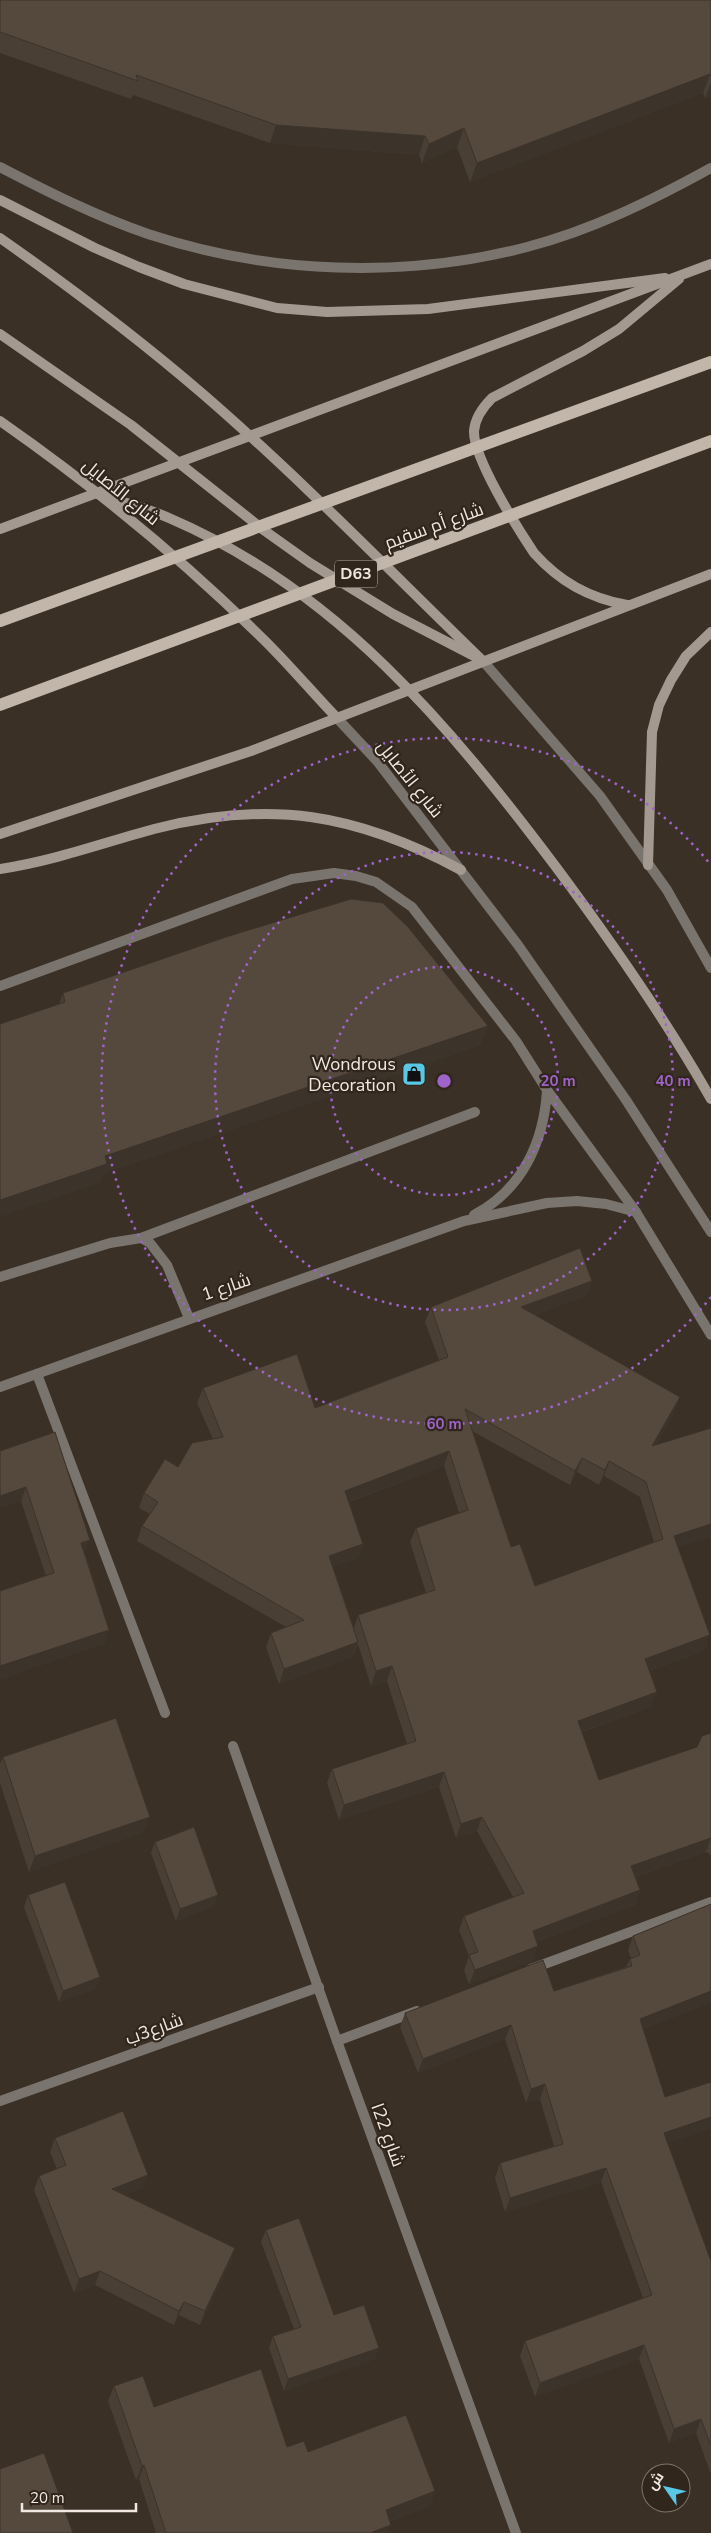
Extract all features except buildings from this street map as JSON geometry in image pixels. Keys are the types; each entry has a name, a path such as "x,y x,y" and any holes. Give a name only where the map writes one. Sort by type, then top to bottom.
{"main road":[{"path":"0,200 95,248 139,267 184,284 277,308 327,312 428,309 683,275"},
{"path":"0,238 121,328 203,394 251,437 483,660"},
{"path":"0,529 711,264"},
{"path":"628,605 601,599 576,588 546,566 524,538 478,455 474,430 483,407 492,398 583,351 619,328 683,275"},
{"path":"0,334 108,409 179,462 257,525 330,576 408,622 483,660"},
{"path":"0,621 711,362"},
{"name":"شارع الأصايل","path":"0,421 54,458 182,563 254,631 336,717"},
{"name":"شارع أم سقيم","path":"0,705 711,441"},
{"path":"98,494 169,518 235,551 298,591 375,654 456,739 588,910 645,992 711,1099"},
{"path":"0,834 223,761 409,688 711,574"},
{"path":"648,865 652,732 659,706 670,680 686,656 711,632"},
{"path":"0,869 37,863 155,829 193,821 269,814 312,816 347,822 410,844 461,870"}],"street":[{"path":"0,167 60,199 149,234 241,257 336,266 433,265 481,258 529,246 580,230 629,210 711,168"},
{"path":"483,660 600,796 667,890 711,968"},
{"name":"شارع الأصايل","path":"336,717 377,760 573,1022 711,1232"},
{"path":"0,986 292,879 334,873 356,876 376,882 412,906 516,1041 547,1090 636,1212 711,1335"},
{"name":"شارع 1","path":"464,1221 485,1210 503,1195 519,1177 540,1136 546,1113 547,1090"},
{"path":"0,1277 110,1243 141,1238 475,1112"},
{"name":"شارع 1","path":"0,1387 464,1221 547,1203 577,1201 606,1204 636,1212"},
{"path":"141,1238 150,1243 166,1265 189,1318"},
{"path":"37,1374 165,1713"},
{"name":"شارع 22ا","path":"233,1746 319,1987 336,2041 516,2533"},
{"path":"524,1971 711,1902"},
{"name":"شارع3ب","path":"0,2101 319,1987"},
{"path":"336,2041 430,2006"}],"place":[{"name":"Wondrous Decoration","path":"414,1074"}]}
